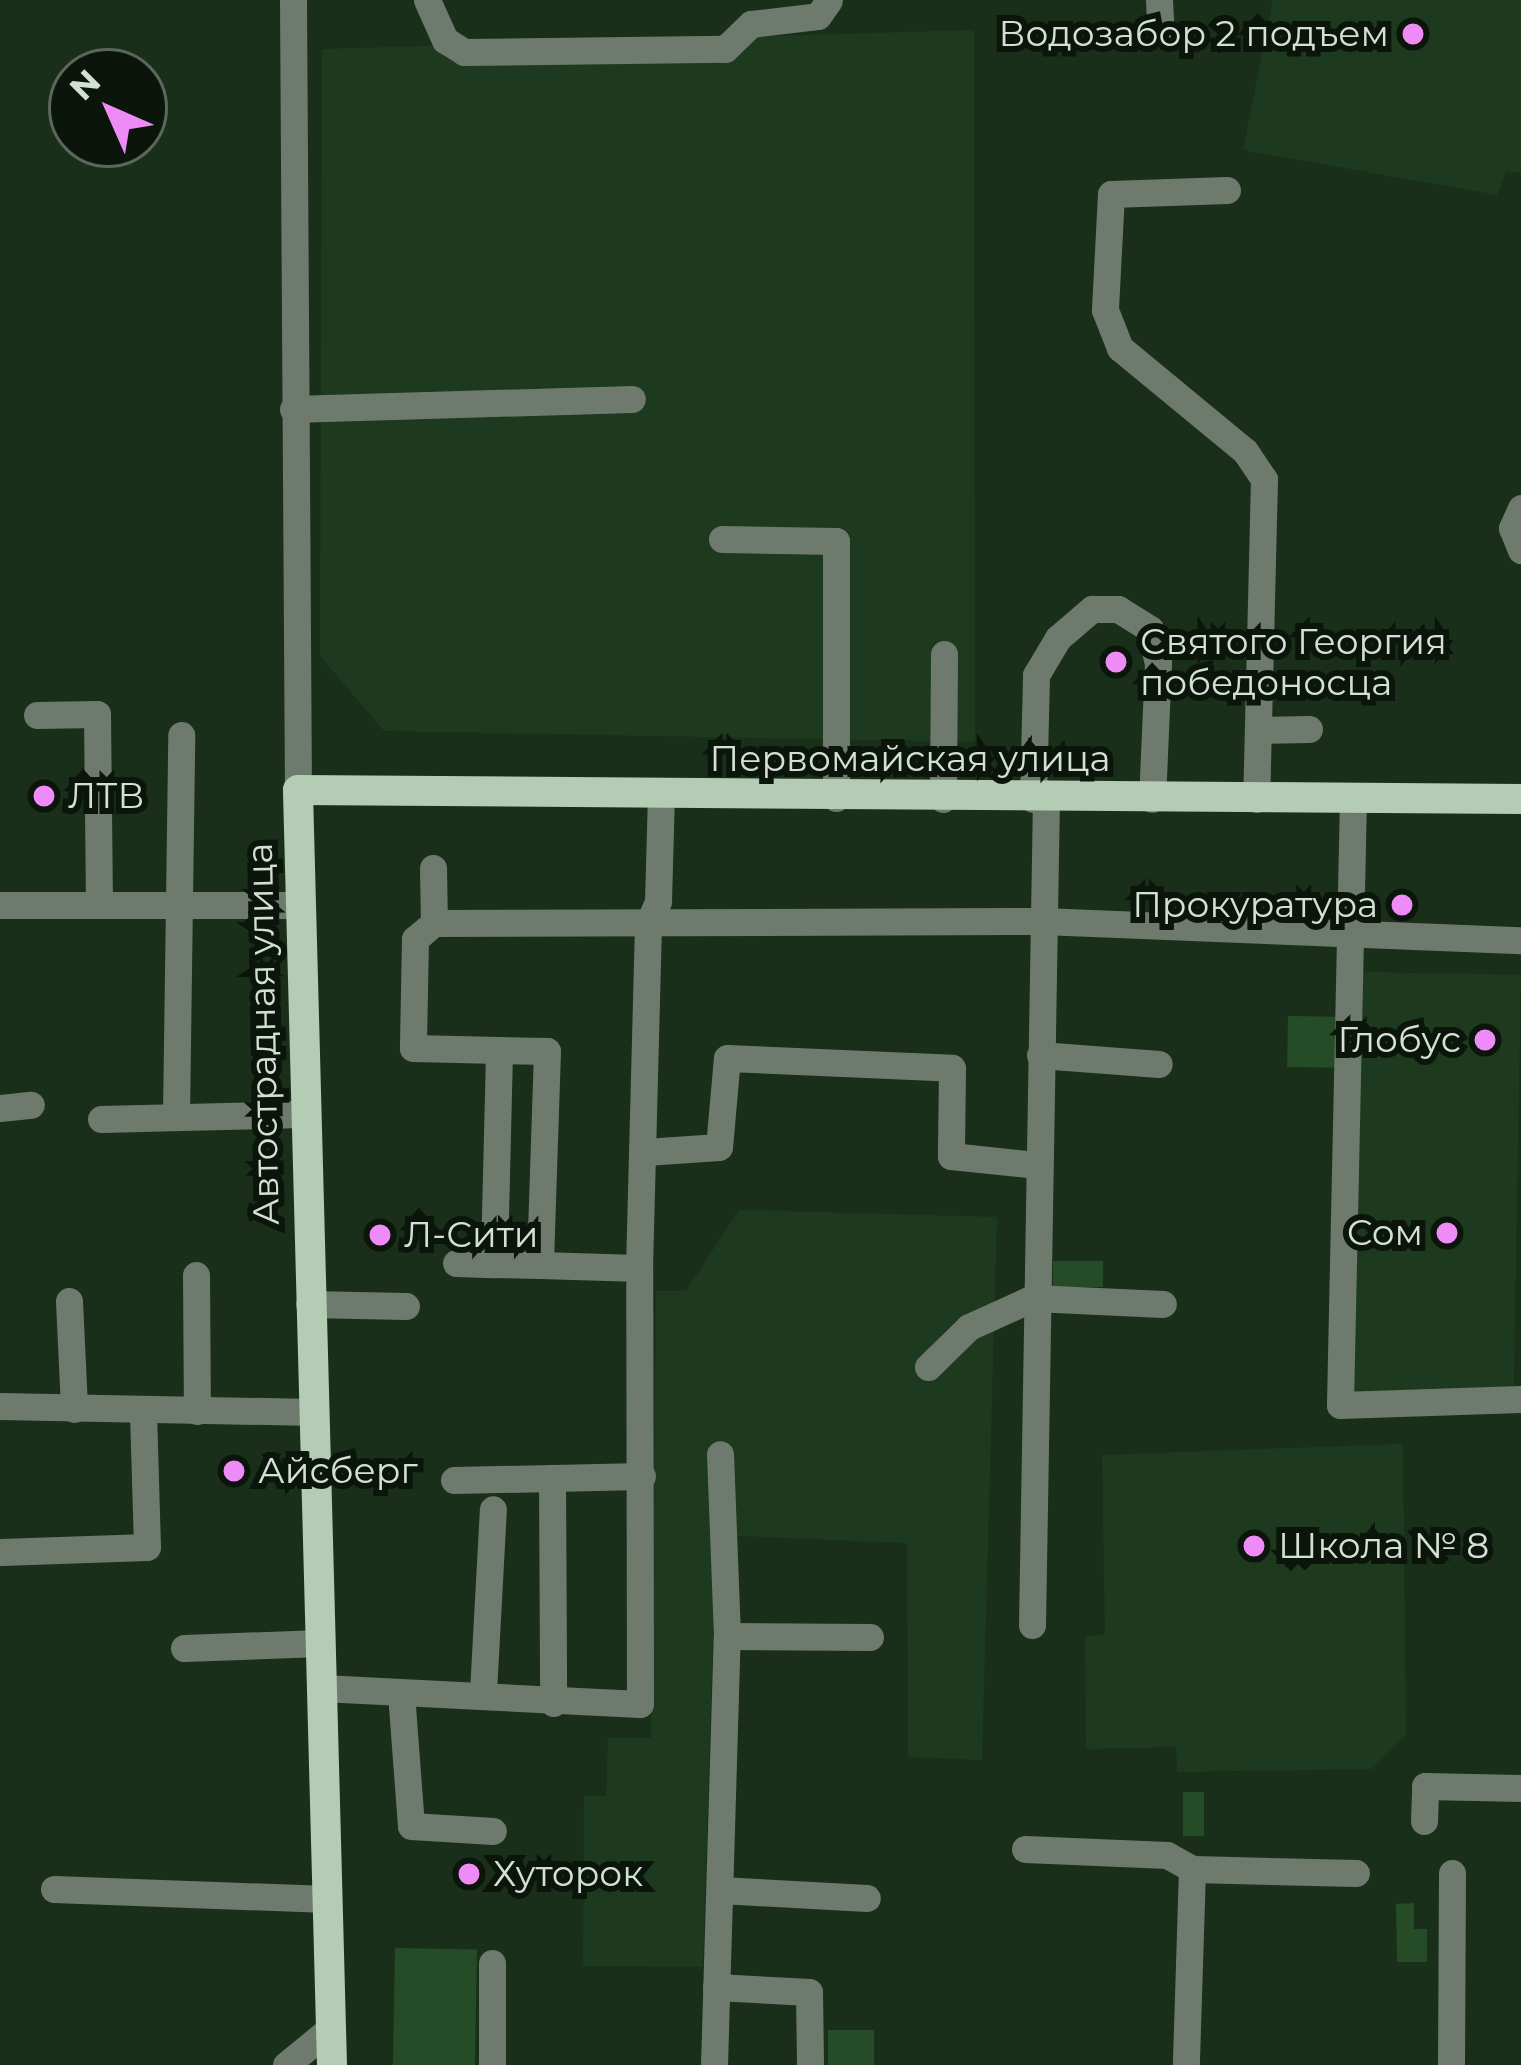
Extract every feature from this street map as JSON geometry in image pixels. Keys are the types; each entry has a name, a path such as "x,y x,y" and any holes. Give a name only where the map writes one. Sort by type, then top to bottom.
{"main road":[{"name":"Первомайская улица","path":"298,790 943,799 1521,799"},
{"name":"Автострадная улица","path":"298,790 303,1114 332,2065"}],"street":[{"name":"Автострадная улица","path":"292,0 298,790"},
{"path":"427,0 445,40 464,52 725,49 751,23 818,16 829,0"},
{"path":"1159,0 1161,34"},
{"path":"1227,190 1111,194 1105,310 1120,348 1245,451 1264,478 1256,800"},
{"path":"292,409 632,399"},
{"path":"1521,508 1512,528 1521,550"},
{"path":"722,539 836,541 836,798"},
{"path":"1032,1625 1033,1298 1042,921 1036,675 1075,618 1118,609 1150,629 1158,663 1152,799"},
{"path":"943,799 944,654"},
{"path":"37,715 97,714 99,902"},
{"path":"1259,730 1310,729"},
{"path":"176,1115 181,735"},
{"path":"322,1688 483,1692 553,1703 640,1705 639,1268 649,925 658,902 661,796"},
{"path":"1352,798 1340,1405 1521,1400"},
{"path":"433,868 434,923"},
{"path":"0,905 298,905"},
{"path":"540,1265 548,1051 413,1048 415,938 434,923 1042,921 1348,928 1363,937 1521,940"},
{"path":"494,1264 499,1052"},
{"path":"1040,1054 1159,1064"},
{"path":"645,1152 718,1148 727,1058 952,1068 951,1156 1037,1165"},
{"path":"0,1108 31,1105"},
{"path":"101,1118 303,1114"},
{"path":"456,1263 639,1268"},
{"path":"196,1275 196,1411"},
{"path":"928,1367 969,1327 1033,1298 1162,1304"},
{"path":"69,1301 74,1408"},
{"path":"309,1304 406,1306"},
{"path":"0,1406 314,1412"},
{"path":"1,1552 147,1547 143,1411"},
{"path":"714,2065 727,1636 720,1454"},
{"path":"454,1480 642,1476"},
{"path":"552,1478 553,1703"},
{"path":"483,1692 493,1509"},
{"path":"727,1636 870,1637"},
{"path":"184,1648 320,1643"},
{"path":"400,1693 411,1826 493,1831"},
{"path":"1424,1821 1425,1786 1521,1788"},
{"path":"1025,1849 1168,1855 1192,1869 1356,1873"},
{"path":"1186,2065 1192,1869"},
{"path":"1450,2065 1452,1873"},
{"path":"53,1889 328,1899"},
{"path":"720,1890 867,1898"},
{"path":"492,1963 492,2065"},
{"path":"716,1987 809,1992 811,2065"},
{"path":"286,2065 331,2028"}],"shaded area":[{"path":"1273,0 1521,0 1521,173 1506,171 1497,195 1243,150"},
{"path":"974,30 975,742 384,731 320,656 322,49"},
{"path":"1358,972 1521,975 1513,1407 1350,1404"},
{"path":"1288,1016 1336,1017 1335,1068 1287,1067"},
{"path":"739,1210 997,1217 982,1760 908,1757 907,1543 716,1535 703,1967 583,1966 584,1796 606,1796 608,1738 651,1738 656,1291 686,1291"},
{"path":"1053,1261 1103,1261 1103,1287 1053,1287"},
{"name":"Школа № 8","path":"1403,1444 1406,1735 1372,1769 1177,1772 1176,1747 1086,1749 1085,1636 1105,1635 1102,1455"},
{"path":"1183,1792 1204,1792 1204,1836 1183,1836"},
{"path":"1414,1903 1414,1929 1427,1929 1427,1962 1397,1962 1396,1904"},
{"path":"395,1948 477,1949 475,2065 393,2065"},
{"path":"828,2030 874,2030 874,2065 828,2065"}],"place":[{"name":"Водозабор 2 подъем","path":"1413,34"},
{"name":"Святого Георгия победоносца","path":"1116,662"},
{"name":"ЛТВ","path":"44,796"},
{"name":"Прокуратура","path":"1402,905"},
{"name":"Глобус","path":"1485,1040"},
{"name":"Сом","path":"1447,1233"},
{"name":"Л-Сити","path":"380,1235"},
{"name":"Айсберг","path":"234,1471"},
{"name":"Школа № 8","path":"1254,1546"},
{"name":"Хуторок","path":"469,1874"}]}
